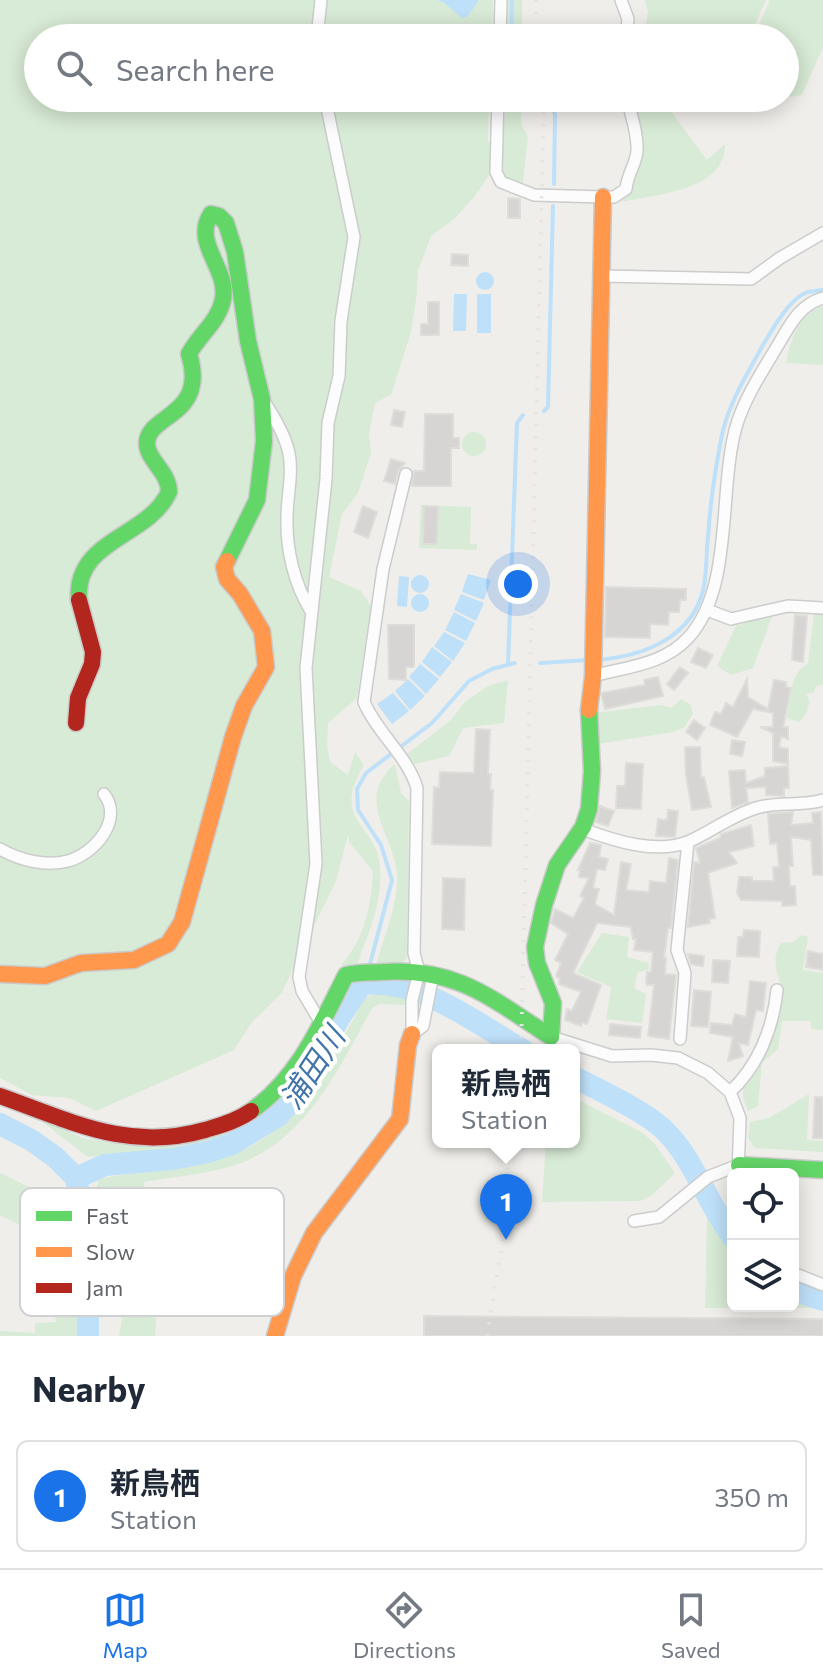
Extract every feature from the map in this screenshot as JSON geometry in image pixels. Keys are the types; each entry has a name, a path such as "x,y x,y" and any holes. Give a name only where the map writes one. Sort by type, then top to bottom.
{"street":[{"path":"318,24 321,0"},
{"path":"500,24 501,0"},
{"path":"621,0 627,24"},
{"path":"321,1023 302,991 299,977 316,864 306,682 326,479 328,423 339,376 341,321 354,237 328,112"},
{"path":"498,112 496,172 501,182 534,195 603,197 614,197 626,189 627,177 638,149 630,112"},
{"path":"551,1037 555,1018 554,999 539,968 536,947 552,877 561,855 583,829 591,780 587,717 593,673 603,197"},
{"path":"0,974 45,976 81,963 134,960 168,944 182,922 233,737 244,706 266,667 262,631 240,594 227,579 224,567 257,500 264,441 262,399 248,341 242,289 230,232 219,216 211,214 205,220 203,231 222,272 225,291 222,309 212,326 193,344 189,354 194,366 192,388 186,402 150,432 146,444 149,455 164,469 170,481 170,491 162,506 90,558 81,574 76,597 93,652 78,696 76,723"},
{"path":"601,276 751,279 823,233"},
{"path":"593,673 647,664 665,657 686,640 707,610 715,584 737,424 773,354 799,312 813,301 823,298"},
{"path":"262,399 288,449 287,544 312,612"},
{"path":"406,474 383,569 364,702 371,719 408,767 417,788 414,953 425,980 427,1001 423,1026 412,1034"},
{"path":"707,610 731,619 788,606 823,608"},
{"path":"0,849 14,856 41,862 67,861 91,849 106,830 111,813 109,800 104,794"},
{"path":"583,829 649,846 688,842 757,808 823,800"},
{"path":"680,1039 685,973 677,950 688,842"},
{"path":"0,1096 85,1128 125,1138 155,1139 191,1134 242,1117 274,1093 292,1072 346,975 355,973 425,980 447,976 469,986 551,1037 573,1044"},
{"path":"284,1303 323,1219 400,1119 408,1045 412,1034 412,1000 425,980"},
{"path":"730,1092 751,1068 771,1026 777,990"},
{"path":"580,1046 612,1056 678,1058 708,1073 730,1092 740,1118 739,1168"},
{"path":"799,1170 823,1170"},
{"path":"634,1221 659,1217 708,1177 727,1173"},
{"path":"799,1275 823,1285"},
{"path":"275,1336 280,1316"}],"green space":[{"path":"0,0 493,0 492,24 24,24 24,112 489,112 488,143 505,123 505,112 521,112 521,124 528,136 523,182 516,185 502,172 491,172 454,219 431,236 418,271 411,332 391,395 375,403 369,433 371,453 358,493 342,514 329,577 361,591 371,606 357,698 328,723 327,744 330,762 348,775 355,752 364,765 351,799 358,821 372,841 380,868 377,905 357,965 341,965 361,933 371,897 373,871 350,843 348,835 336,881 281,994 252,1022 234,1050 96,1111 70,1098 32,1095 0,1078"},
{"path":"508,0 522,0 522,24 507,24"},
{"path":"645,0 766,0 755,24 646,24 648,12"},
{"path":"770,0 823,0 823,47 802,95 799,96 799,24 759,24"},
{"path":"633,112 671,112 707,160 725,144 722,160 714,172 702,181 670,193 622,202 635,175 638,139"},
{"path":"823,306 823,365 786,363 793,337 802,321"},
{"path":"474,432 485,439 486,444 479,455 474,456 463,449 462,444 469,433"},
{"path":"421,505 471,507 470,544 477,544 477,550 419,548"},
{"path":"823,613 823,685 806,694 810,702 799,722 787,718 792,687 797,673 808,664 814,614"},
{"path":"773,614 753,668 731,675 717,666 736,626"},
{"path":"508,680 504,723 463,728 449,756 415,764 407,754 451,720 465,702 488,686"},
{"path":"681,699 690,704 693,713 685,727 673,732 597,744 593,713 662,705 671,708"},
{"path":"395,764 401,793 409,801 407,957 402,963 376,965 397,885 392,852 377,807 377,793 382,778"},
{"path":"602,933 629,937 627,957 649,963 648,970 638,972 634,988 646,994 642,1023 606,1019 611,987 577,972"},
{"path":"802,935 808,937 803,970 823,973 823,1030 811,1029 811,1021 782,1021 778,1049 762,1063 758,1106 748,1111 743,1088 764,1057 780,1013 782,991 776,956 781,943 793,942"},
{"path":"361,979 343,1001 301,1083 273,1113 222,1142 155,1153 88,1157 27,1110 82,1138 132,1146 179,1146 224,1133 265,1111 351,980"},
{"path":"376,993 405,997 405,1005 379,1004 372,1008 321,1096 288,1134 268,1149 246,1161 208,1172 144,1182 145,1188 97,1188 99,1179 203,1163 235,1154 261,1140 284,1122 320,1078 365,998"},
{"path":"809,1094 807,1140 823,1141 823,1152 755,1148 748,1138 750,1122 769,1118"},
{"path":"580,1101 640,1131 654,1143 675,1173 651,1196 640,1201 542,1202 546,1148 580,1148"},
{"path":"0,1173 32,1188 20,1188 20,1225 0,1215"},
{"path":"707,1215 727,1247 727,1308 705,1308"},
{"path":"799,1302 817,1308 799,1308"},
{"path":"55,1316 84,1316 82,1336 0,1336 0,1331 35,1333 35,1323 56,1322"},
{"path":"155,1316 155,1336 119,1336 122,1317"}],"water":[{"path":"437,0 478,2 467,17 462,18"},
{"path":"485,272 494,281 485,290 476,281"},
{"path":"454,294 467,294 466,331 453,331"},
{"path":"477,294 491,294 491,333 477,333"},
{"path":"468,574 491,580 484,600 462,592"},
{"path":"420,575 429,584 420,593 411,584"},
{"path":"399,576 409,577 407,607 397,606"},
{"path":"420,594 429,603 420,612 411,603"},
{"path":"461,594 484,603 476,621 454,610"},
{"path":"454,612 475,623 466,641 445,630"},
{"path":"444,632 465,643 453,661 434,646"},
{"path":"432,647 452,662 440,677 422,662"},
{"path":"420,664 439,679 426,694 409,677"},
{"path":"408,679 425,696 410,710 395,691"},
{"path":"393,693 409,711 392,724 377,704"}],"building":[{"path":"508,198 520,199 520,218 508,218"},
{"path":"452,254 468,255 468,266 451,265"},
{"path":"428,302 439,302 439,335 421,335 421,324 428,324"},
{"path":"394,410 405,412 402,427 391,425"},
{"path":"425,414 453,414 453,438 459,438 459,448 451,448 451,486 412,486 414,471 424,471"},
{"path":"391,459 405,463 398,471 395,484 384,481"},
{"path":"363,506 377,512 368,538 354,532"},
{"path":"424,506 438,507 437,544 423,544"},
{"path":"606,587 686,589 686,600 680,600 679,612 669,612 668,625 650,624 650,638 605,637"},
{"path":"795,615 807,616 803,662 792,660"},
{"path":"388,625 414,625 414,667 406,667 406,680 389,679"},
{"path":"698,648 713,655 706,668 691,662"},
{"path":"680,667 688,673 674,690 667,684"},
{"path":"658,677 663,696 605,709 601,693 645,685 644,680"},
{"path":"747,679 748,697 768,709 774,680 786,682 786,687 791,688 783,727 788,727 788,739 781,736 779,747 788,749 788,764 773,761 773,733 760,727 773,727 773,713 753,709 737,737 710,725 715,712 721,714 726,703 733,707"},
{"path":"694,720 705,728 697,740 686,732"},
{"path":"476,729 490,730 488,774 491,774 490,790 493,790 491,846 432,844 434,787 439,788 440,772 474,773"},
{"path":"732,740 745,742 742,756 730,754"},
{"path":"685,747 700,747 701,777 704,777 711,807 692,810"},
{"path":"626,763 643,764 641,809 616,808 617,786 625,786"},
{"path":"788,766 789,788 784,788 784,796 766,795 766,787 746,788 748,802 732,808 729,771 745,770 746,783 765,776 765,768"},
{"path":"600,806 614,811 608,826 596,822"},
{"path":"668,810 678,811 675,837 656,836 658,819 667,820"},
{"path":"793,812 791,825 813,823 812,813 821,812 823,875 813,875 811,840 791,837 793,866 789,866 790,886 795,886 796,905 782,906 782,901 741,900 737,893 739,877 752,877 752,881 774,881 773,867 779,867 777,843 770,844 768,814"},
{"path":"751,825 754,846 729,852 737,863 708,873 715,918 709,919 710,923 688,927 694,862 700,863 696,848 720,838 721,834"},
{"path":"590,843 601,845 599,857 608,859 605,870 597,869 593,888 599,889 595,904 614,915 621,862 631,864 626,890 649,892 650,881 666,883 669,858 678,860 671,928 668,928 664,958 665,974 676,975 669,1039 648,1036 654,985 647,985 646,982 647,972 651,972 653,952 634,950 636,939 633,939 631,927 597,923 573,973 601,985 587,1024 582,1023 581,1026 565,1020 567,1009 572,1011 581,992 559,984 560,979 556,976 561,963 555,960 568,934 551,923 555,909 573,918 584,898 580,896 589,878 579,877 578,870"},
{"path":"443,878 465,879 464,930 442,929"},
{"path":"744,930 760,931 759,957 737,956 738,937 743,937"},
{"path":"808,951 823,954 823,970 806,967"},
{"path":"688,954 704,956 703,966 691,964"},
{"path":"713,960 730,961 728,983 712,982"},
{"path":"750,981 766,983 763,1011 756,1010 748,1045 739,1043 743,1056 728,1061 733,1037 710,1033 711,1023 732,1025 735,1014 746,1017"},
{"path":"694,990 711,992 708,1027 691,1026"},
{"path":"610,1024 641,1027 640,1038 609,1035"},
{"path":"815,1097 823,1097 823,1138 813,1138"},
{"path":"424,1316 823,1319 823,1336 424,1336"}],"waterway":[{"path":"511,24 512,0"},
{"path":"554,112 554,184"},
{"path":"544,411 548,407 553,206"},
{"path":"598,660 649,648 664,641 690,619 704,586 715,476 724,427 733,402 763,345 787,309 805,293 823,290"},
{"path":"508,664 517,423 523,415"},
{"path":"540,663 589,660"},
{"path":"369,968 392,880 381,845 358,810 357,789 366,773 432,723 469,681 492,669 515,663"},
{"name":"浦田川","path":"76,1178 105,1165 173,1159 208,1152 232,1144 278,1116 307,1082 338,1020 362,984 384,984 426,995 513,1044"},
{"name":"浦田川","path":"580,1080 652,1120 672,1138 727,1228"},
{"path":"0,1124 55,1157 76,1178 78,1188"},
{"name":"浦田川","path":"799,1292 823,1300"},
{"path":"88,1316 88,1336"}],"railway":[{"path":"536,0 536,24"},
{"path":"521,1044 544,112"},
{"path":"487,1336 503,1239 510,1148"}],"traffic: fast":[{"path":"79,600 81,580 88,564 114,540 145,520 169,492 147,442 157,425 185,402 191,390 193,374 189,354 221,307 221,277 206,235 211,214 219,216 226,223 235,252 248,341 262,399 264,441 257,500 227,561"},
{"path":"251,1111 268,1098 295,1067 346,975 409,972 453,980 491,998 551,1037 553,1003 537,963 535,947 557,865 583,827 589,809 592,771 589,710"},
{"path":"739,1165 823,1170"}],"traffic: slow":[{"path":"589,710 593,676 603,197"},
{"path":"0,974 45,976 81,963 134,960 168,944 182,922 233,737 244,706 266,667 262,631 240,594 227,579 224,567 227,561"},
{"path":"284,1306 293,1276 314,1233 400,1119 408,1045 412,1034"},
{"path":"275,1336 281,1316"}],"traffic: jam":[{"path":"76,723 78,698 92,664 93,652 79,600"},
{"path":"0,1096 76,1124 125,1136 177,1136 235,1120 251,1111"}],"place":[{"name":"新鳥栖","path":"506,1240"}]}
